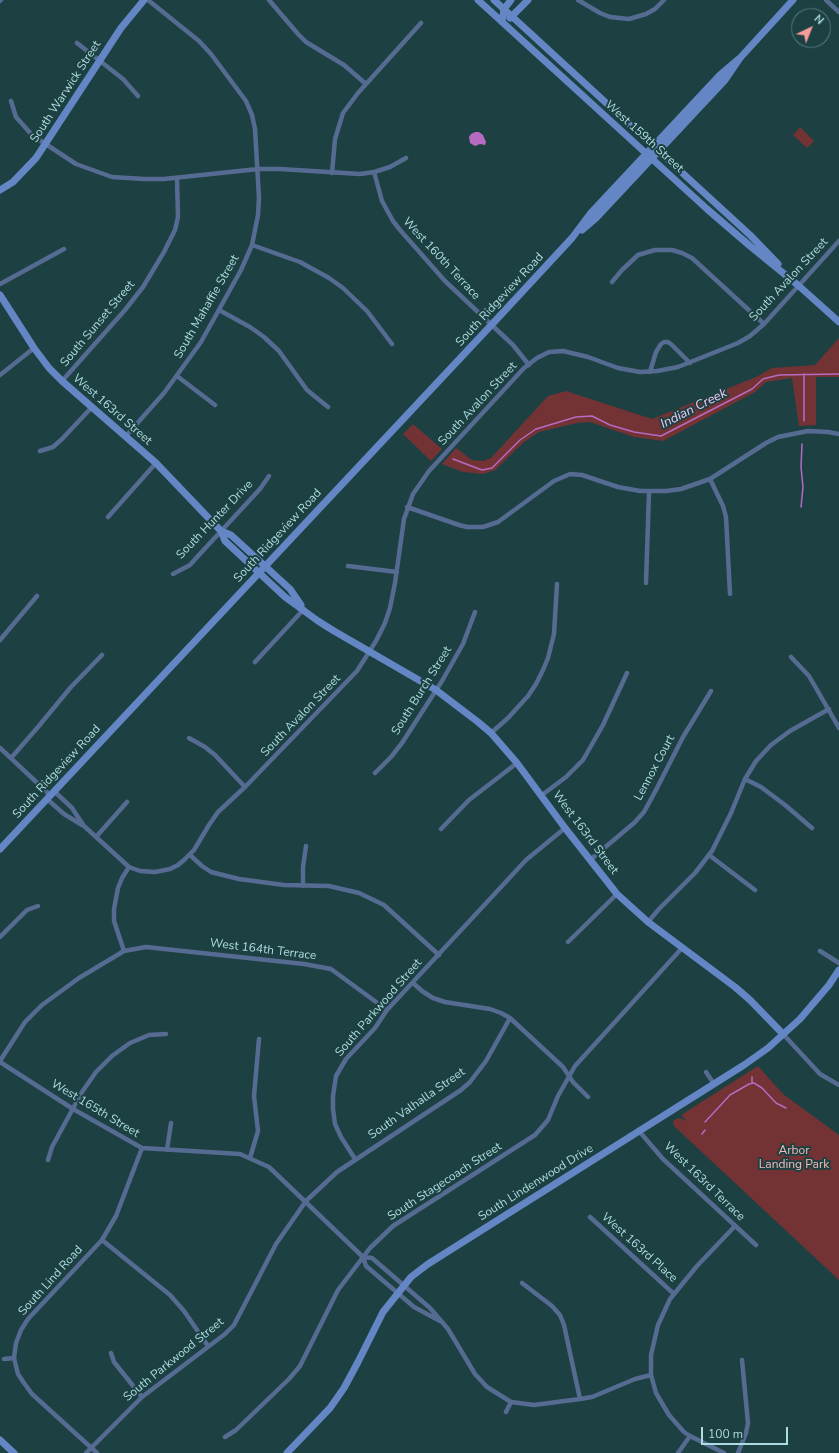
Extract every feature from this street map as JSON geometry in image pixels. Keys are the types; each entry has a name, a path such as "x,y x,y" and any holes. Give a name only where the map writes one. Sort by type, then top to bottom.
{"street":[{"name":"South Warwick Street","path":"0,190 13,182 36,158 99,60 121,28 144,0"},
{"path":"148,0 199,41 211,54 246,100 256,129 258,169"},
{"path":"269,0 306,42 344,65 366,84"},
{"name":"West 159th Street","path":"478,0 739,237 799,286 839,322"},
{"name":"West 159th Street","path":"494,0 753,238 799,286"},
{"path":"502,22 504,10 511,0"},
{"path":"502,22 512,17 528,0"},
{"path":"578,0 610,17 629,19 646,14 664,0"},
{"name":"South Ridgeview Road","path":"0,849 572,238 596,218 649,156 725,80 740,58 793,0"},
{"path":"826,0 839,12"},
{"path":"332,173 335,138 340,121 349,104 421,23"},
{"path":"77,43 123,79 138,96"},
{"path":"11,101 16,117 32,135 76,164 112,177 144,179 177,178 258,169 280,169 349,174 374,172 390,167 406,158"},
{"name":"South Mahaffie Street","path":"126,436 159,399 201,342 241,270 252,245 258,215 258,169"},
{"name":"West 160th Terrace","path":"374,172 382,201 393,221 400,230 445,281 513,345 529,365"},
{"name":"South Sunset Street","path":"62,381 125,310 142,287 164,252 175,230 178,217 177,178"},
{"name":"South Avalon Street","path":"190,855 218,812 245,787 351,679 370,651 385,623 393,595 407,507 416,488 429,471 524,368 537,358 549,352 563,351 588,357 618,368 640,372 650,372 678,367 690,363 738,343 750,336 764,324 838,244"},
{"path":"252,245 300,262 329,278 343,288 363,307 392,344"},
{"path":"0,284 64,249"},
{"path":"612,282 638,255 655,250 672,250 692,258 764,324"},
{"name":"West 163rd Street","path":"0,295 34,348 49,368 156,463 222,531 231,535 290,589 304,609"},
{"path":"219,310 250,327 264,337 278,351 307,390 328,407"},
{"path":"650,372 658,348 664,342 668,342 672,345 690,363"},
{"path":"0,375 34,348"},
{"path":"177,376 215,405"},
{"path":"40,452 53,447 92,407"},
{"path":"407,507 459,525 475,528 498,522 554,481 570,474 582,475 618,487 649,492 680,489 710,479 766,443 778,437 808,431 839,434"},
{"path":"108,517 156,463"},
{"name":"South Hunter Drive","path":"173,574 190,565 260,489 269,476"},
{"path":"710,479 723,506 726,517 730,594"},
{"path":"646,583 649,492"},
{"name":"West 163rd Street","path":"222,531 225,541 285,597 334,631 436,690 458,705 491,733 517,763 565,828 618,894 648,922 740,991 783,1034 812,1067 829,1080 839,1085"},
{"path":"348,566 397,572"},
{"path":"491,733 508,718 528,696 543,670 548,658 554,634 557,584"},
{"path":"0,640 37,596"},
{"path":"255,662 304,609"},
{"name":"South Burch Street","path":"375,773 402,743 436,690 463,644 475,612"},
{"path":"11,758 71,687 102,655"},
{"path":"791,657 809,676 839,728"},
{"path":"542,795 566,777 583,760 603,726 627,673"},
{"name":"Lennox Court","path":"590,860 634,823 644,812 652,800 683,737 711,691"},
{"path":"648,922 695,873 709,855 731,813 745,779 756,761 771,745 790,731 829,709"},
{"path":"189,738 205,746 245,787"},
{"path":"0,748 50,795 64,814 84,826 129,867 140,871 156,872 170,869 178,865 190,855 202,866 219,874 256,882 338,888 359,893 389,910 439,955"},
{"path":"441,829 469,800 517,763"},
{"path":"745,779 761,787 812,828"},
{"path":"50,795 72,808 84,826"},
{"path":"96,837 127,802"},
{"name":"South Parkwood Street","path":"86,1453 142,1397 225,1334 234,1325 276,1244 306,1201 336,1172 355,1159 341,1137 335,1124 333,1109 336,1076 346,1059 374,1028 387,1010 526,860 565,828"},
{"path":"303,886 303,867 306,846"},
{"path":"709,855 755,890"},
{"path":"0,1062 25,1022 33,1013 79,978 124,951 114,921 114,908 118,888 129,867"},
{"path":"568,942 618,894"},
{"path":"0,937 27,910 38,906"},
{"name":"West 164th Terrace","path":"124,951 146,947 304,964 331,969 387,1010"},
{"name":"South Stagecoach Street","path":"225,1437 236,1430 289,1379 300,1366 338,1290 370,1248 393,1226 535,1135 548,1120 575,1066 682,948"},
{"path":"820,951 839,963"},
{"name":"South Lindenwood Drive","path":"287,1453 326,1412 344,1388 383,1312 411,1277 428,1264 744,1065 768,1048 813,1004 839,970"},
{"path":"412,984 433,998 446,1002 490,1009 510,1018 563,1066 573,1082 588,1096"},
{"name":"South Valhalla Street","path":"355,1159 470,1082 486,1061 510,1018"},
{"path":"48,1160 52,1147 82,1092 96,1072 112,1056 130,1043 149,1035 166,1034"},
{"path":"250,1158 258,1131 254,1096 259,1040"},
{"name":"West 165th Street","path":"0,1062 73,1109 142,1148 240,1154 269,1167 363,1257 366,1266 414,1308 440,1321"},
{"path":"706,1072 714,1084"},
{"path":"168,1150 171,1123"},
{"name":"West 163rd Terrace","path":"639,1131 662,1159 756,1245"},
{"name":"South Lind Road","path":"97,1453 32,1394 18,1374 14,1358 16,1343 21,1330 28,1320 102,1240 116,1216 142,1148"},
{"name":"West 163rd Place","path":"590,1217 674,1294"},
{"path":"724,1453 690,1436 676,1423 662,1405 656,1393 651,1375 651,1355 655,1335 664,1312 674,1294 697,1266 735,1226"},
{"path":"102,1240 170,1295 184,1311 208,1346"},
{"name":"West 165th Street","path":"363,1257 372,1258 430,1308 448,1329 475,1374 487,1387 511,1402"},
{"path":"522,1283 552,1306 560,1315 564,1325 580,1399"},
{"path":"111,1353 114,1362 142,1397"},
{"path":"4,1359 14,1358"},
{"path":"738,1453 746,1433 748,1423 742,1360"},
{"path":"506,1412 511,1402 534,1405 592,1397 634,1379 651,1375"},
{"path":"678,1453 690,1436"},
{"path":"0,1440 14,1453"}],"green space":[{"path":"800,127 814,141 807,148 793,135"},
{"path":"839,338 839,377 816,377 816,425 799,426 792,378 766,382 755,392 663,441 634,437 590,422 577,423 539,432 524,442 495,470 483,474 463,472 442,464 456,448 472,460 483,461 491,458 548,396 566,391 652,419 756,377 772,368 815,365"},
{"path":"413,424 442,449 431,461 403,434"},
{"name":"Arbor Landing Park","path":"758,1066 783,1094 839,1135 839,1280 674,1126 673,1121 676,1119 680,1118 687,1121 681,1115"}],"shaded area":[{"path":"475,132 479,132 483,135 486,142 485,145 480,144 475,146 470,143 469,137"}],"waterway":[{"path":"804,374 804,421"},
{"name":"Indian Creek","path":"453,459 482,470 492,468 520,440 536,429 576,417 592,416 610,425 634,432 661,436 752,389 763,379 779,375 839,374"},
{"path":"801,507 803,487 801,467 802,444"},
{"path":"752,1077 752,1083"},
{"path":"705,1122 730,1095 749,1084 754,1083 762,1088 776,1103 786,1108"},
{"path":"702,1134 705,1130"}]}
